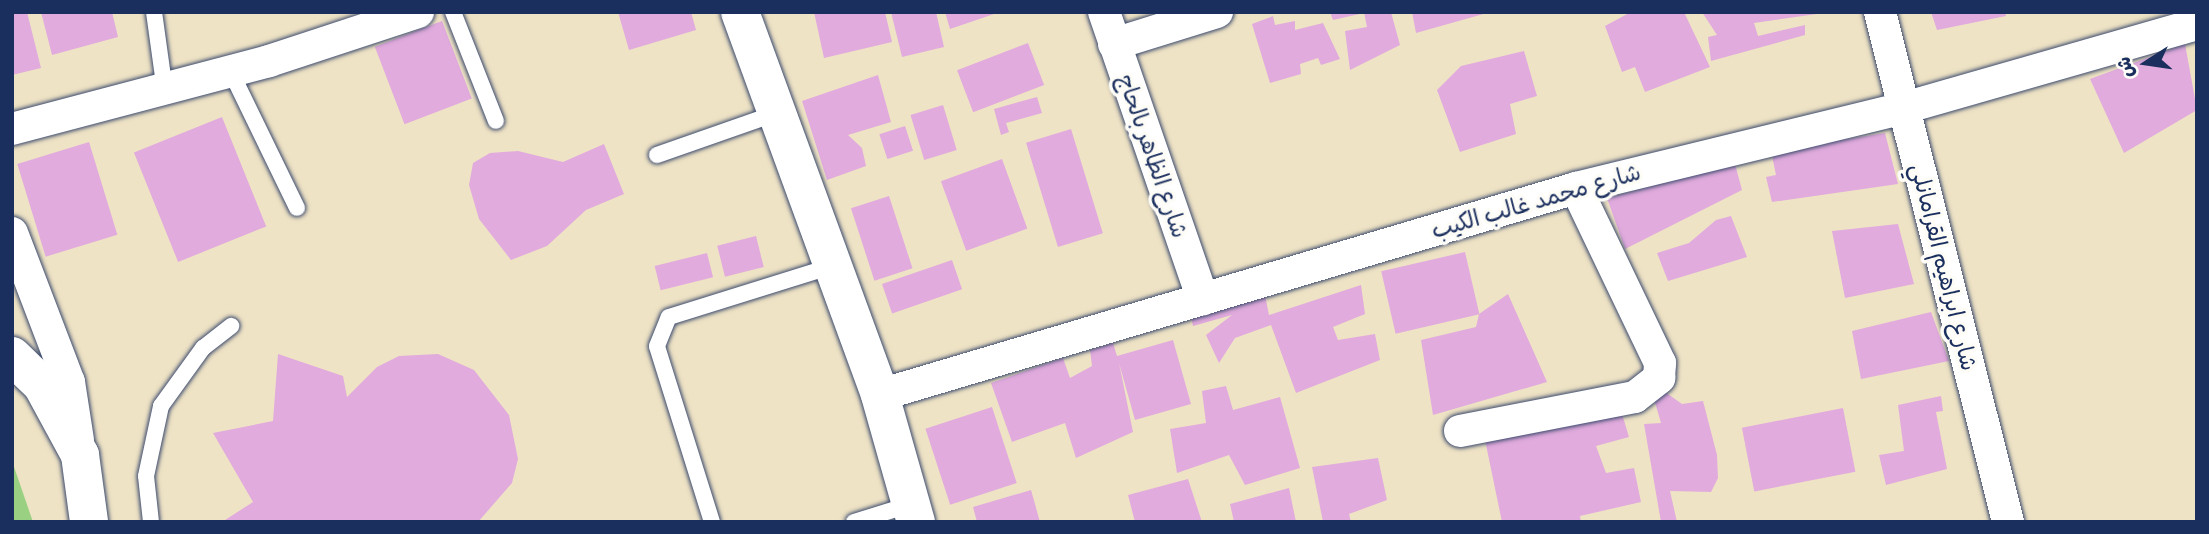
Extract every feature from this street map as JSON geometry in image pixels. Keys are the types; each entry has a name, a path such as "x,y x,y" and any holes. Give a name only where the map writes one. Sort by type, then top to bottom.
{"street":[{"path":"12,129 231,72 418,12"},
{"path":"740,12 880,395 912,513"},
{"name":"شارع الظاهر بالحاج","path":"1104,12 1203,299"},
{"path":"1114,44 1217,12"},
{"name":"شارع ابراهيم القرامانلي","path":"1880,12 2008,522"},
{"name":"شارع محمد غالب الكيب","path":"880,395 1576,188 1904,108 2197,24"},
{"path":"1460,431 1635,397 1659,378 1660,363 1576,188"},
{"path":"12,233 69,382 89,522"},
{"path":"12,356 42,385 80,455"}],"lane":[{"path":"153,12 165,91"},
{"path":"453,12 496,121"},
{"path":"231,72 297,208"},
{"path":"657,155 777,113"},
{"path":"712,522 657,346 669,317 834,266"},
{"path":"151,522 145,476 161,406 203,348 231,326"},
{"path":"854,522 912,513"}],"green space":[{"path":"12,461 33,522 12,522"}],"building":[{"path":"12,12 27,12 41,68 12,75"},
{"path":"41,12 112,12 118,37 52,55"},
{"path":"618,12 691,12 696,30 629,50"},
{"path":"814,12 885,12 892,42 824,58"},
{"path":"891,12 936,12 944,47 902,57"},
{"path":"945,12 997,12 997,13 950,29"},
{"path":"1330,12 1364,12 1364,13 1333,20"},
{"path":"1364,12 1391,12 1400,45 1350,70 1345,31 1367,27"},
{"path":"1412,12 1487,12 1487,13 1416,33"},
{"path":"1631,12 1684,12 1710,67 1645,92 1635,67 1622,72 1605,26"},
{"path":"1702,12 1817,14 1754,23 1758,36 1805,25 1805,35 1711,61 1708,37 1717,35"},
{"path":"1931,12 2005,12 2006,16 1937,30"},
{"path":"1273,16 1275,25 1295,21 1295,30 1323,23 1340,59 1321,65 1318,58 1300,64 1301,74 1270,83 1252,24"},
{"path":"442,21 472,98 405,124 375,47"},
{"path":"1028,43 1044,85 973,112 957,70"},
{"path":"2185,44 2197,110 2124,153 2090,79"},
{"path":"1524,51 1537,96 1510,104 1516,134 1460,152 1437,90 1461,66"},
{"path":"878,75 891,122 848,135 862,148 866,166 827,180 802,101"},
{"path":"1037,97 1042,113 1006,123 1009,132 1001,135 994,109"},
{"path":"943,105 957,150 924,160 910,115"},
{"path":"222,117 266,226 178,262 134,153"},
{"path":"905,126 913,151 887,159 879,134"},
{"path":"1071,129 1103,233 1058,247 1026,143"},
{"path":"1885,133 1898,184 1772,202 1766,177 1776,175 1771,151"},
{"path":"89,142 117,235 46,257 17,164"},
{"path":"604,144 624,194 586,210 547,246 511,260 479,219 469,185 473,163 490,153 518,151 563,162"},
{"path":"1002,159 1027,229 966,251 941,181"},
{"path":"1735,164 1742,190 1625,249 1607,198"},
{"path":"889,196 912,268 874,281 851,208"},
{"path":"1731,216 1747,257 1668,281 1657,253 1689,243 1716,220"},
{"path":"1898,224 1914,284 1845,298 1832,231"},
{"path":"756,236 764,267 725,277 717,246"},
{"path":"1465,252 1479,314 1396,334 1381,271"},
{"path":"707,253 713,277 661,290 655,266"},
{"path":"952,260 962,289 892,313 882,284"},
{"path":"1361,285 1365,314 1333,327 1338,340 1375,334 1380,360 1296,393 1271,325 1235,338 1219,363 1206,335 1232,315 1193,326 1190,311 1264,290 1269,315"},
{"path":"1508,294 1547,382 1433,415 1421,340 1476,327 1479,314"},
{"path":"1931,312 1949,361 1861,379 1852,331"},
{"path":"1173,340 1191,404 1135,420 1119,363 1133,432 1076,458 1065,423 1012,442 991,383 1063,358 1070,378 1092,366 1090,350 1113,343 1117,356"},
{"path":"278,354 343,376 347,397 377,367 399,356 438,354 474,370 509,415 518,459 512,483 478,522 222,522 253,502 213,433 273,421"},
{"path":"1226,386 1233,410 1280,397 1300,468 1245,485 1229,455 1177,473 1170,429 1206,423 1202,391"},
{"path":"1661,389 1682,404 1703,401 1717,455 1718,478 1711,492 1670,491 1677,522 1661,522 1644,424 1661,423 1654,399"},
{"path":"1941,396 1943,411 1936,412 1947,469 1886,485 1879,455 1904,451 1898,405"},
{"path":"1619,404 1629,437 1596,446 1606,473 1634,468 1641,502 1580,516 1581,522 1502,522 1485,440"},
{"path":"992,407 1017,483 950,505 925,429"},
{"path":"1843,408 1855,472 1754,491 1742,428"},
{"path":"1378,458 1387,500 1349,514 1351,522 1323,522 1312,467"},
{"path":"1188,479 1202,522 1135,522 1128,495"},
{"path":"1289,488 1296,522 1234,522 1230,504"},
{"path":"1031,490 1040,522 977,522 973,507"}]}
